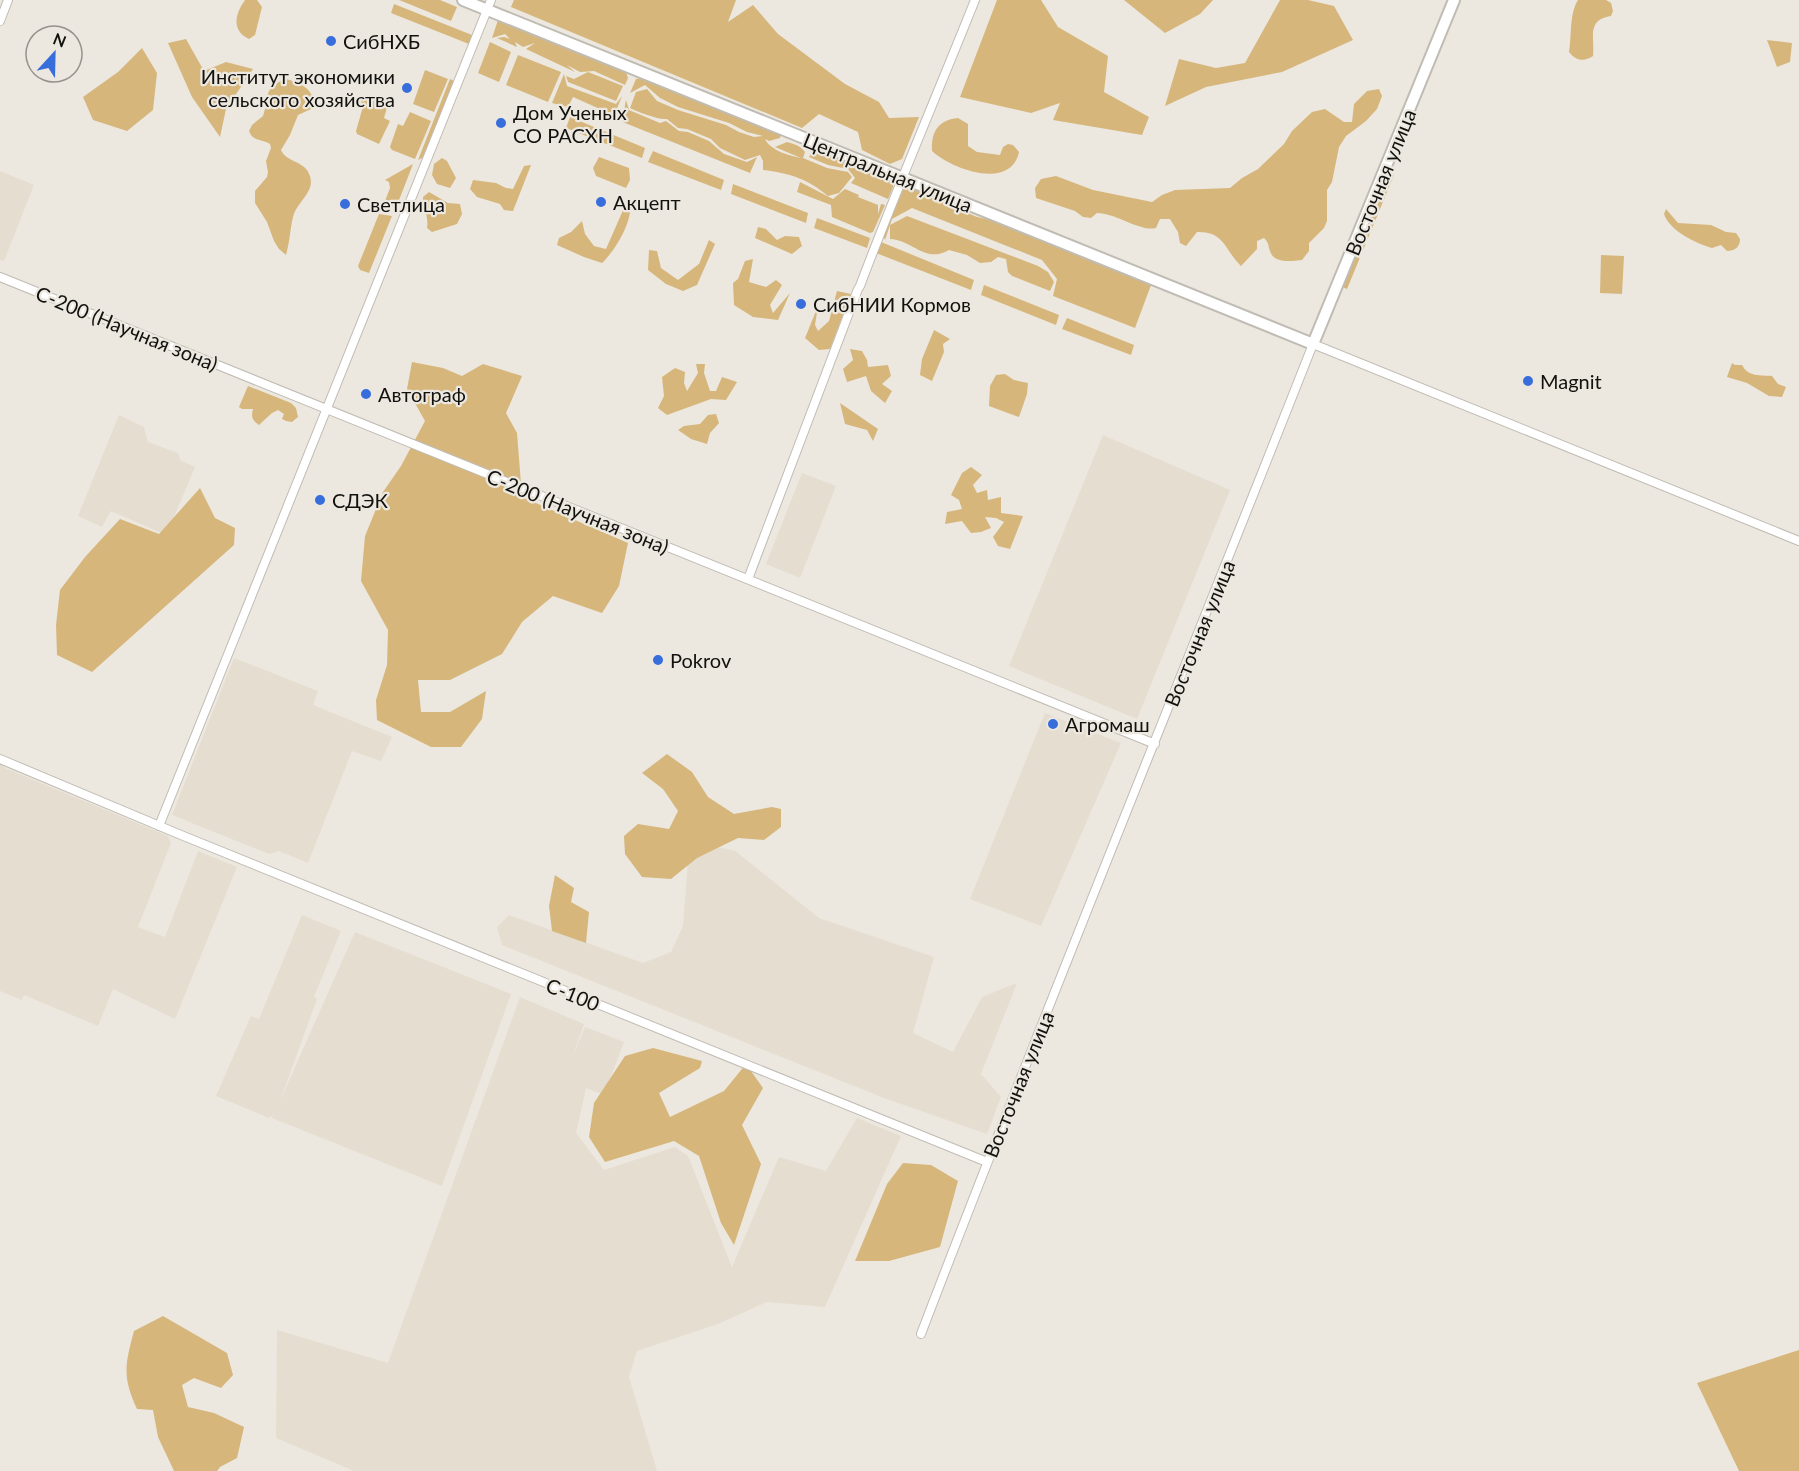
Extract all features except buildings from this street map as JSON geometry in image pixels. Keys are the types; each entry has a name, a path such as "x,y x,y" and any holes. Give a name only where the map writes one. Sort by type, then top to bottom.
{"main road":[{"name":"Центральная улица","path":"463,0 489,5 903,178 1313,344"},
{"name":"Восточная улица","path":"1313,344 1454,0"}],"street":[{"path":"0,21 8,0"},
{"path":"748,579 859,287 975,0"},
{"path":"159,826 489,5"},
{"name":"С-200 (Научная зона)","path":"0,277 1155,744"},
{"path":"1313,344 1799,541"},
{"name":"Восточная улица","path":"921,1334 987,1162 1313,344"},
{"name":"С-100","path":"0,759 159,826 987,1162"}],"shaded area":[{"path":"245,0 257,0 262,7 255,35 249,39 239,31 236,21"},
{"path":"399,0 440,0 457,7 451,21"},
{"path":"514,0 736,0 728,22 753,5 778,34 845,84 879,102 889,118 919,117 902,159 890,164 862,150 858,132 819,114 802,128 511,7"},
{"path":"997,0 1041,0 1058,27 1108,56 1104,92 1149,117 1142,135 1053,120 1060,103 1031,113 960,97"},
{"path":"1124,0 1213,0 1200,14 1165,33"},
{"path":"1280,0 1308,0 1334,6 1353,40 1282,72 1206,87 1165,106 1179,59 1216,68 1245,63"},
{"path":"1578,0 1606,0 1611,3 1613,11 1611,16 1603,18 1595,25 1593,56 1583,60 1577,59 1569,52 1572,18"},
{"path":"394,4 472,35 469,44 391,13"},
{"path":"498,20 626,72 628,78 625,85 594,71 580,72 567,65 575,72 526,49 535,43 523,47 515,42 517,47 497,38 510,39 505,34 492,38"},
{"path":"186,39 204,71 226,62 253,69 226,109 220,137 192,97 168,43"},
{"path":"1767,40 1792,43 1790,62 1777,67"},
{"path":"490,42 511,52 499,82 478,73"},
{"path":"142,48 157,73 153,110 127,131 93,120 83,97 118,72"},
{"path":"518,55 561,72 548,102 506,85"},
{"path":"425,70 448,79 434,112 413,104"},
{"path":"588,72 623,86 616,101 568,82 566,76 574,79"},
{"path":"564,74 567,86 616,104 622,96 616,111 611,114 573,97 568,107 552,103"},
{"path":"641,78 781,135 780,138 769,141 765,139 776,149 785,154 801,158 775,147 787,142 797,146 805,152 803,158 827,168 848,172 852,177 839,193 828,196 798,178 763,170 760,155 745,160 720,148 711,139 687,129 678,128 667,119 643,114 630,108 636,92 647,89 657,101 678,110 726,125 754,137 763,136 678,107 660,98 645,85 630,93 636,79"},
{"path":"286,79 301,84 308,90 314,104 311,109 298,115 281,150 283,154 307,170 311,183 295,211 286,255 274,241 267,222 255,203 255,191 267,177 266,161 271,148 270,144 255,139 249,131 252,125 263,116 270,89"},
{"path":"450,79 454,81 424,157 418,160"},
{"path":"1379,89 1382,96 1377,109 1366,121 1346,136 1339,147 1332,182 1327,190 1327,221 1324,228 1309,243 1309,251 1302,260 1283,261 1275,258 1264,238 1257,241 1257,249 1241,266 1224,243 1213,235 1197,232 1186,246 1180,243 1178,232 1170,219 1160,219 1156,228 1150,229 1104,214 1097,213 1091,218 1083,217 1075,211 1036,198 1035,188 1041,179 1056,176 1093,190 1152,202 1175,190 1230,188 1258,169 1312,112 1325,109 1344,122 1352,122 1354,104 1367,91"},
{"path":"361,95 388,104 384,118 390,121 379,144 357,134 362,110"},
{"path":"626,100 629,110 660,123 666,121 679,131 688,132 709,141 724,154 747,162 757,157 750,173 625,123 622,121"},
{"path":"410,112 431,121 415,159 392,150 390,147 398,124 403,126"},
{"path":"570,117 645,148 642,158 566,128"},
{"path":"958,118 968,124 968,146 977,152 1000,155 1003,147 1008,144 1013,145 1019,152 1014,164 1005,171 993,174 980,173 952,164 932,151 937,128 945,121"},
{"path":"817,149 886,176 893,181 888,199 851,183 855,178 848,169 828,165 809,157"},
{"path":"653,151 724,180 721,190 648,162"},
{"path":"599,157 629,168 630,180 626,188 596,176 593,168"},
{"path":"442,158 447,161 456,178 450,188 437,184 432,175 434,164"},
{"path":"413,164 396,208 386,204 390,188 389,182 385,180"},
{"path":"531,165 513,211 504,210 500,204 477,197 470,189 473,180 496,183 513,189 524,166"},
{"path":"0,171 34,185 4,261 0,260"},
{"path":"1388,172 1394,175 1347,289 1342,287"},
{"path":"800,182 833,199 845,189 878,205 878,214 881,204 885,205 873,232 870,233 832,217 831,205 797,192"},
{"path":"733,184 808,213 806,223 731,194"},
{"path":"909,186 941,198 974,216 994,219 1151,285 1135,328 1053,296 1057,279 1042,260 912,208 892,219 885,240 883,235 903,189"},
{"path":"429,192 448,203 460,204 462,214 457,224 432,232 427,228 423,197"},
{"path":"630,206 628,221 621,237 602,263 557,245 559,238 571,232 582,221 585,234 594,246 606,249 624,208"},
{"path":"1666,209 1678,223 1711,225 1726,232 1736,233 1740,239 1739,244 1735,249 1727,251 1721,245 1712,248 1691,240 1677,231 1667,220 1664,214"},
{"path":"379,214 392,216 369,273 360,270 358,266"},
{"path":"907,216 1038,266 1048,272 1054,282 1050,291 1012,276 1008,272 1006,259 998,257 991,262 980,263 967,255 949,250 941,254 926,253 906,243 890,239 890,225"},
{"path":"817,218 870,238 867,248 814,228"},
{"path":"758,227 766,229 777,240 785,236 799,237 802,246 792,254 755,238"},
{"path":"709,240 715,244 697,285 683,291 666,284 648,270 649,250 657,251 661,268 678,280 699,264"},
{"path":"881,242 974,280 971,290 876,253"},
{"path":"1601,255 1624,256 1622,294 1600,293"},
{"path":"753,259 749,282 766,287 776,280 782,285 770,305 773,313 790,293 778,320 753,317 734,305 733,283 738,279 745,261"},
{"path":"984,285 1059,315 1056,325 981,295"},
{"path":"837,291 851,294 830,349 819,350 805,338 818,306 815,325 818,331 829,321"},
{"path":"1067,318 1134,345 1131,355 1062,329"},
{"path":"934,330 950,339 943,344 944,352 932,381 920,375 922,359"},
{"path":"850,349 862,351 868,367 888,365 891,376 882,384 892,391 885,403 871,391 866,376 847,382 843,369 853,360"},
{"path":"412,362 443,368 462,376 483,364 522,376 506,413 517,433 522,497 628,543 619,586 602,613 553,596 522,622 502,654 450,680 418,680 421,712 450,712 486,691 482,719 461,747 431,747 377,720 376,700 387,665 388,630 361,581 365,536 383,492 401,466 425,421 407,389"},
{"path":"1732,363 1742,365 1751,373 1772,376 1778,384 1786,387 1782,397 1769,396 1747,383 1727,377"},
{"path":"696,364 705,364 704,373 710,391 716,391 722,377 737,382 726,400 711,399 667,415 658,408 664,396 662,377 675,368 685,372 684,383 687,391 698,373"},
{"path":"1005,374 1014,380 1028,383 1027,394 1019,417 989,406 990,386 996,375"},
{"path":"248,386 291,403 296,408 298,417 292,422 286,421 282,419 284,414 278,410 259,425 253,418 253,409 239,407"},
{"path":"840,403 878,429 873,441 867,430 845,424"},
{"path":"716,414 719,423 710,433 707,444 691,439 678,430 684,426 700,424 708,415"},
{"path":"119,415 144,427 148,442 178,453 180,460 195,467 168,531 164,534 111,511 102,527 78,516"},
{"path":"1103,435 1230,490 1137,719 1009,666"},
{"path":"971,467 982,475 973,485 977,493 987,490 988,500 1001,497 1001,513 1023,516 1010,549 998,546 993,537 1004,522 996,518 985,517 991,528 981,532 971,533 962,521 945,524 947,512 962,509 959,500 951,495 962,473"},
{"path":"802,473 836,486 800,578 766,564"},
{"path":"200,488 215,518 235,528 234,545 92,672 57,655 56,625 60,590 85,557 120,519 159,534"},
{"path":"234,658 318,691 313,705 392,737 381,761 352,751 308,863 279,851 269,854 172,815"},
{"name":"Агромаш","path":"1045,713 1121,743 1041,926 970,899"},
{"path":"667,754 692,772 708,797 734,814 772,807 781,809 781,827 764,840 738,838 697,858 671,879 642,877 625,854 624,836 638,824 669,829 678,811 663,789 642,773"},
{"path":"0,763 5,768 168,836 171,843 138,927 165,937 198,851 237,867 175,1019 113,989 98,1026 24,995 22,1000 0,991"},
{"path":"685,843 734,850 819,918 934,957 913,1033 953,1052 982,997 1017,983 981,1074 1001,1097 987,1134 884,1098 502,945 497,927 509,915 643,963 671,952 683,926 688,861"},
{"path":"555,875 574,888 571,902 589,912 586,943 552,931 549,906"},
{"path":"302,915 341,931 314,997 317,999 280,1101 355,932 511,994 442,1186 272,1118 273,1115 269,1118 216,1096 251,1016 259,1019"},
{"path":"520,997 584,1024 573,1056 585,1027 624,1042 604,1095 586,1088 576,1133 604,1170 675,1147 688,1156 732,1267 779,1157 826,1171 857,1118 901,1136 825,1307 767,1302 718,1324 637,1351 629,1377 657,1471 354,1471 276,1438 277,1330 388,1363"},
{"path":"653,1048 702,1061 700,1068 659,1093 670,1117 724,1091 746,1064 763,1088 742,1125 761,1164 734,1245 721,1223 699,1156 674,1141 605,1162 589,1137 594,1103 625,1056"},
{"path":"903,1163 931,1165 958,1181 940,1247 889,1261 855,1261 887,1184"},
{"path":"163,1316 227,1353 233,1375 221,1388 194,1378 182,1385 188,1407 214,1413 244,1427 237,1458 217,1471 174,1471 158,1437 153,1410 137,1409 132,1398 126,1370 134,1331"},
{"path":"1799,1350 1799,1471 1739,1471 1697,1383"}],"place":[{"name":"СибНХБ","path":"331,41"},
{"name":"Институт экономики сельского хозяйства","path":"407,88"},
{"name":"Дом Ученых СО РАСХН","path":"501,123"},
{"name":"Акцепт","path":"601,202"},
{"name":"Светлица","path":"345,204"},
{"name":"СибНИИ Кормов","path":"801,304"},
{"name":"Magnit","path":"1528,381"},
{"name":"Автограф","path":"366,394"},
{"name":"СДЭК","path":"320,500"},
{"name":"Pokrov","path":"658,660"},
{"name":"Агромаш","path":"1053,724"}]}
